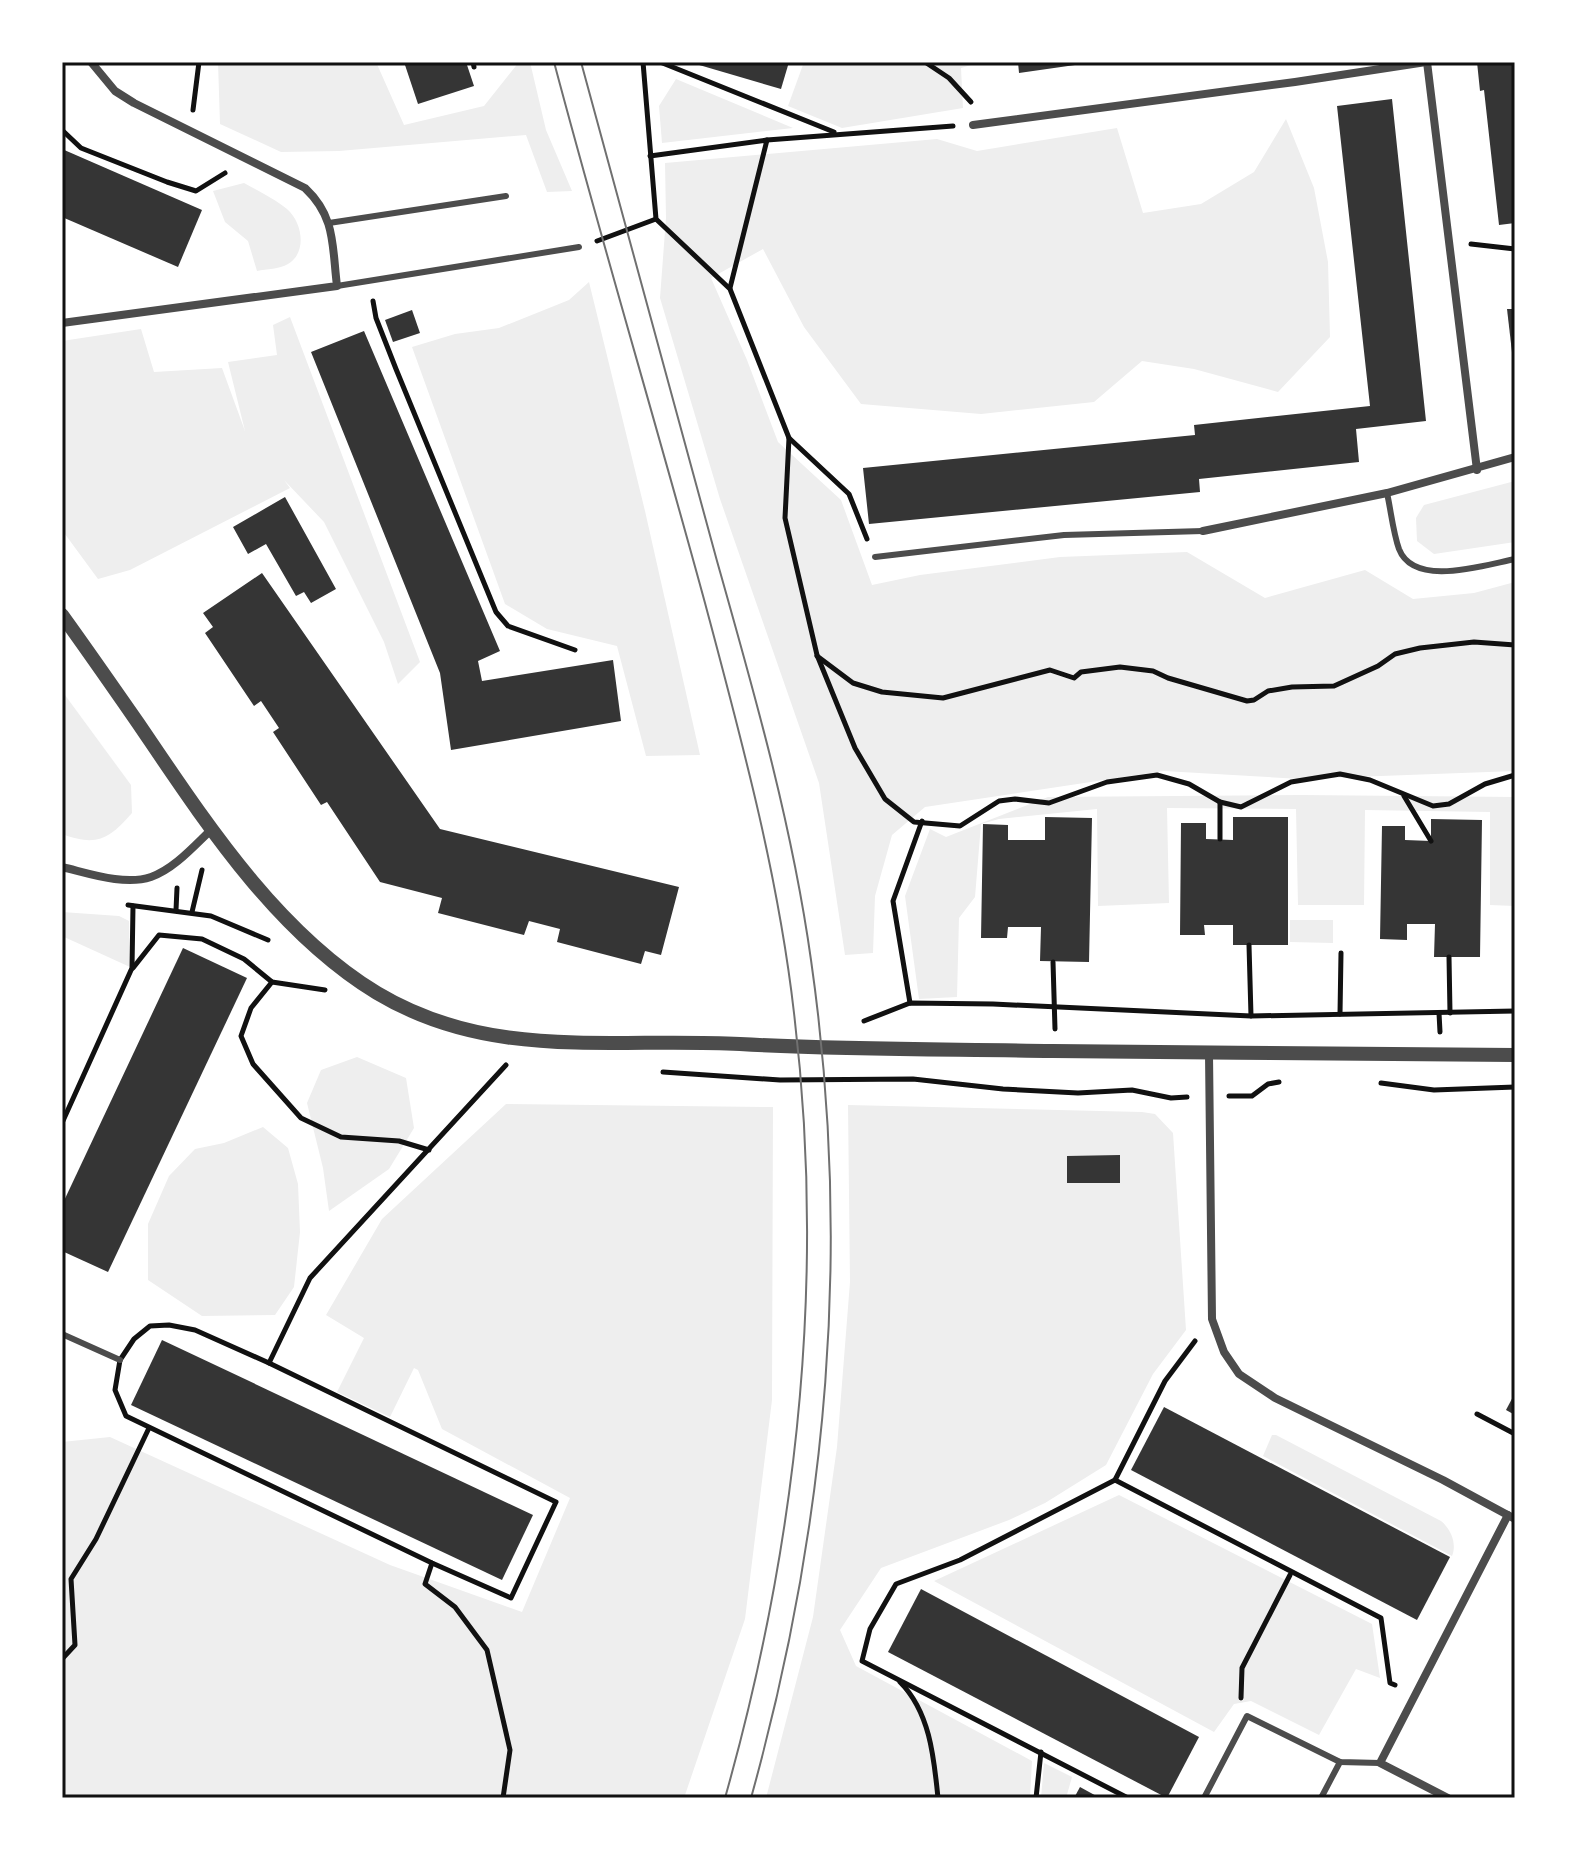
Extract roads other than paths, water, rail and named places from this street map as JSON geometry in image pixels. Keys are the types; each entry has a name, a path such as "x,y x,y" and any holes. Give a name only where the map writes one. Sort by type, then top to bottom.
{"street":[{"path":"62,323 337,286 329,223 323,208 305,188 134,103 115,91 91,62"},
{"path":"973,125 1427,62 1477,470"},
{"path":"1203,531 1387,493 1515,457"},
{"path":"62,615 211,830 274,904 323,952 353,976 380,995 428,1018 490,1036 558,1043 1209,1054 1515,1055"},
{"path":"62,867 122,879 150,877 179,860 211,830"},
{"path":"1209,1054 1212,1319 1224,1352 1239,1374 1275,1398 1511,1517 1380,1763 1448,1798"}],"lane":[{"path":"329,223 506,196"},
{"path":"337,286 579,247"},
{"path":"1387,493 1400,551 1412,565 1426,571 1449,571 1515,559"},
{"path":"875,557 1064,535 1203,531"},
{"path":"62,1334 120,1360"},
{"path":"1204,1798 1247,1716 1340,1762 1380,1763"},
{"path":"1321,1798 1340,1762"}],"tram line":[{"path":"554,62 745,755 778,909 794,1013 803,1112 807,1211 805,1310 798,1409 787,1507 771,1605 725,1798"},
{"path":"581,62 771,759 803,909 823,1067 830,1173 830,1278 825,1382 815,1487 799,1590 751,1798"}]}
